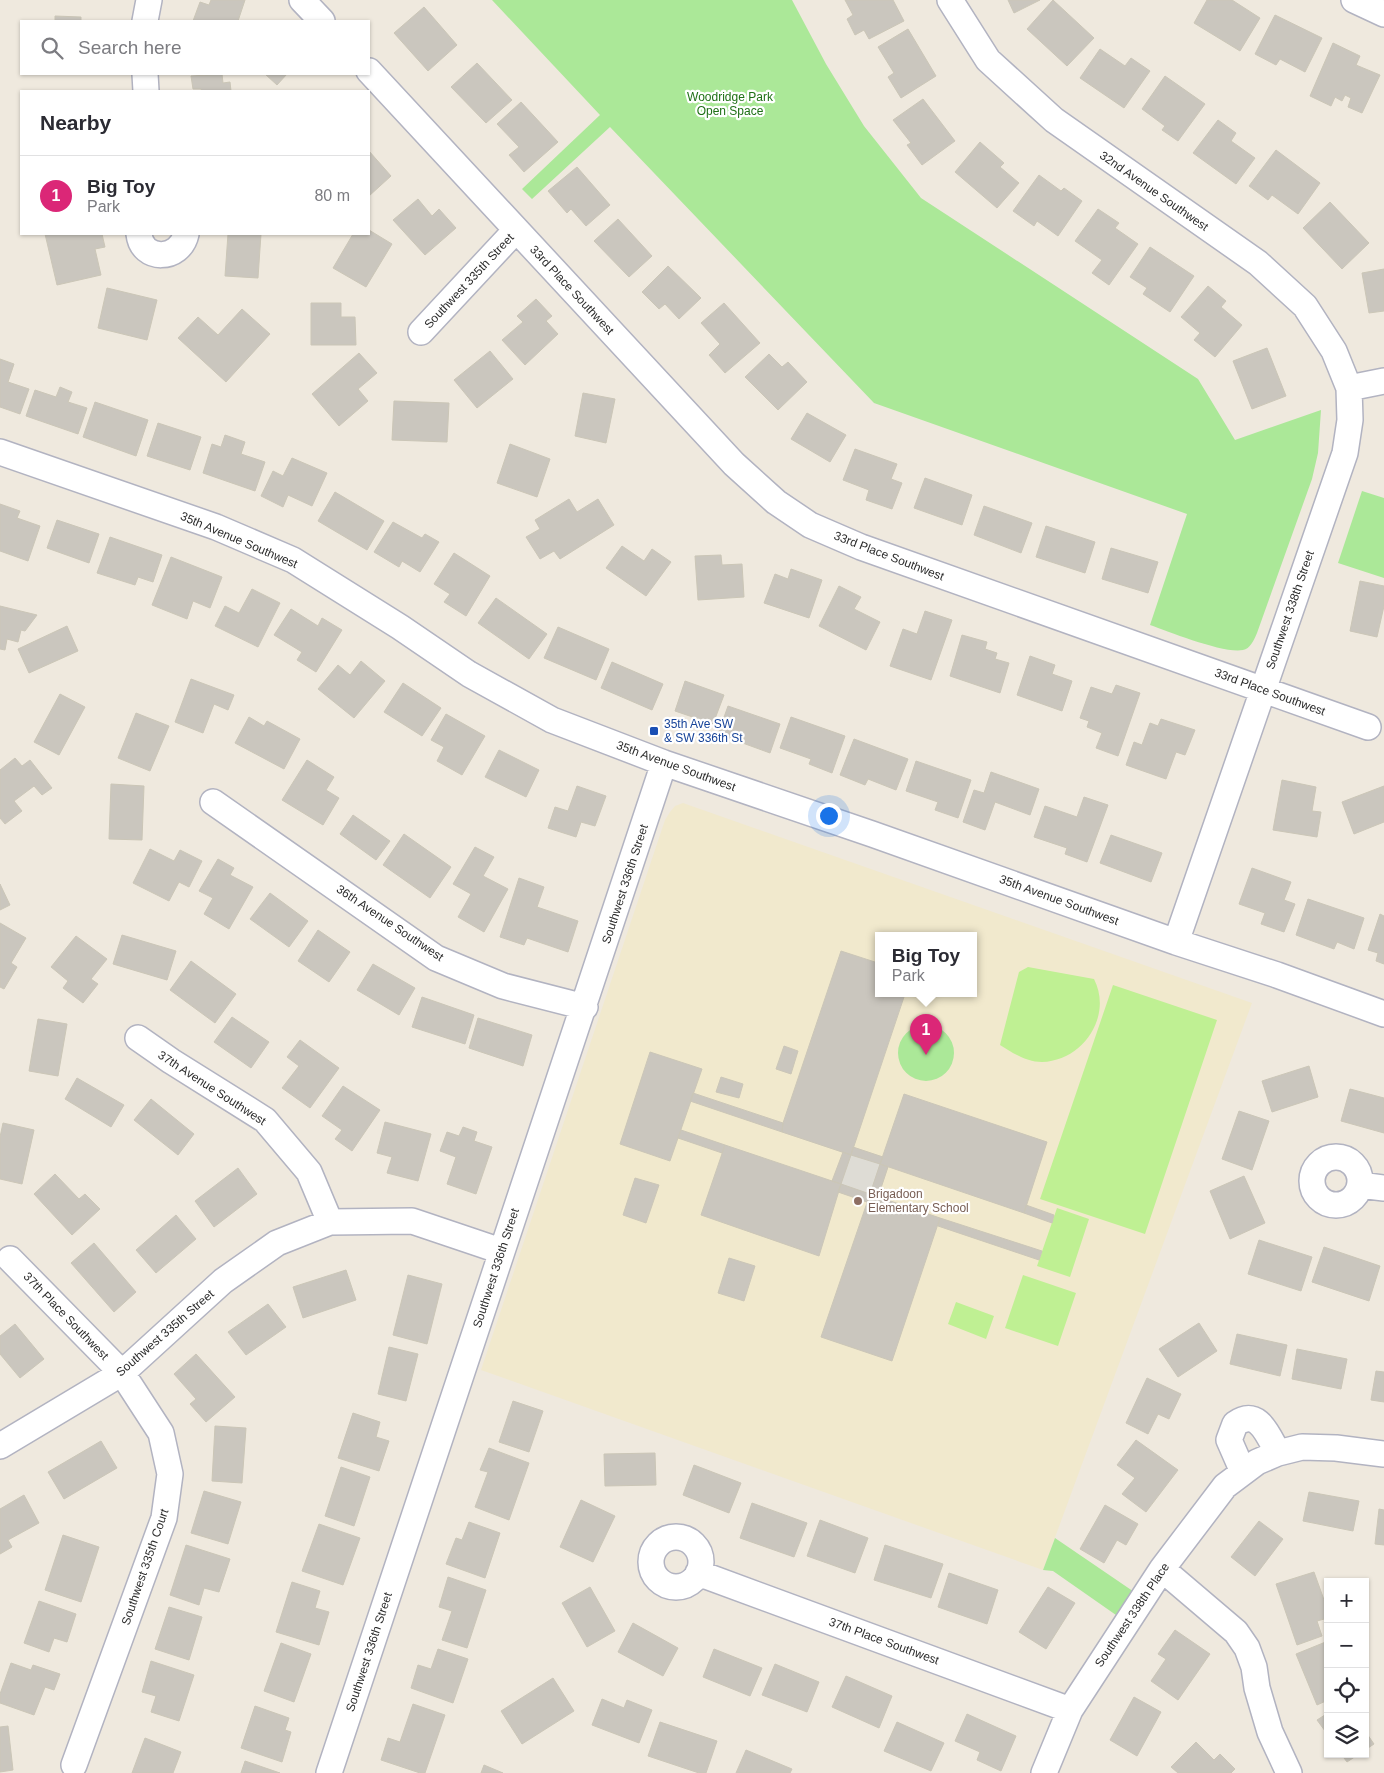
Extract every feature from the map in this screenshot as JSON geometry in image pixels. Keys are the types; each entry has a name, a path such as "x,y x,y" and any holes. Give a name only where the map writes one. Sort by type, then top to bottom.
{"street":[{"path":"145,20 149,0"},
{"path":"302,0 321,20"},
{"name":"32nd Avenue Southwest","path":"950,0 988,60 1054,120 1258,263 1305,306 1334,351 1349,388"},
{"path":"1354,0 1384,14"},
{"name":"33rd Place Southwest","path":"370,72 734,464 776,502 810,524 860,547 1263,688 1368,727"},
{"path":"145,75 146,90"},
{"name":"Southwest 335th Street","path":"421,332 516,230"},
{"path":"139,235 143,246 149,251 165,255 173,253 180,248 186,235"},
{"path":"1349,388 1384,381"},
{"name":"Southwest 338th Street","path":"1176,942 1345,453 1350,420 1349,388"},
{"name":"35th Avenue Southwest","path":"0,452 216,527 293,560 400,627 469,674 552,720 664,763 872,834 1176,942 1270,972 1384,1014"},
{"name":"Southwest 336th Street","path":"329,1773 664,763"},
{"name":"36th Avenue Southwest","path":"213,802 436,958 502,986 584,1007"},
{"name":"37th Avenue Southwest","path":"138,1038 265,1120 309,1172 330,1222"},
{"path":"1360,1185 1384,1188"},
{"path":"330,1222 412,1221 501,1251"},
{"name":"Southwest 335th Street","path":"0,1446 122,1373 223,1281 277,1242 330,1222"},
{"name":"37th Place Southwest","path":"10,1259 122,1373"},
{"name":"Southwest 335th Court","path":"74,1765 164,1518 170,1474 161,1433 122,1373"},
{"path":"1242,1419 1253,1420 1262,1424 1259,1462 1229,1440 1231,1430 1242,1419"},
{"path":"1259,1462 1302,1448 1328,1448 1384,1454"},
{"name":"Southwest 338th Place","path":"1044,1773 1070,1710 1162,1569 1225,1486 1259,1462"},
{"path":"1162,1569 1236,1632 1247,1648 1270,1732 1289,1773"},
{"name":"37th Place Southwest","path":"698,1573 1070,1710"}],"shaded area":[{"name":"Brigadoon Elementary School","path":"683,803 1252,1003 1043,1570 481,1370 665,820 675,806"},
{"path":"848,1150 885,1162 873,1200 835,1187"}],"green space":[{"name":"Woodridge Park Open Space","path":"492,0 792,0 826,64 864,126 921,198 1198,379 1235,440 1321,410 1318,453 1312,479 1257,633 1250,646 1243,650 1223,649 1150,625 1187,514 874,403 610,127 532,199 522,189 600,115"},
{"path":"1362,491 1384,498 1384,578 1338,563"},
{"path":"1028,967 1094,979 1099,993 1100,1007 1097,1021 1090,1034 1070,1054 1057,1060 1036,1062 1000,1045 1019,972"},
{"path":"1113,985 1217,1020 1145,1234 1040,1199"},
{"path":"921,1025 931,1025 946,1033 952,1042 954,1053 952,1064 946,1073 931,1081 921,1081 910,1076 903,1069 898,1058 898,1048 903,1037 910,1030"},
{"path":"1057,1208 1089,1219 1070,1277 1037,1266"},
{"path":"1023,1275 1076,1293 1058,1346 1005,1328"},
{"path":"956,1302 994,1316 986,1339 948,1324"},
{"path":"1055,1538 1143,1598 1126,1622 1053,1571 1043,1570"}],"building":[{"path":"211,0 245,0 238,20 193,20 200,2 209,5"},
{"path":"845,0 893,0 904,21 869,39 864,30 855,35 847,19 853,15"},
{"path":"1008,0 1040,0 1014,13"},
{"path":"1053,0 1094,38 1067,66 1027,29"},
{"path":"1207,0 1232,0 1260,18 1240,51 1194,23"},
{"path":"424,7 457,45 428,71 394,33"},
{"path":"1275,15 1322,38 1305,72 1280,59 1276,65 1255,54"},
{"path":"55,16 81,17 81,20 55,20"},
{"path":"908,29 936,76 901,98 888,77 894,73 878,47"},
{"path":"1333,43 1360,56 1356,65 1380,75 1362,113 1348,107 1351,98 1345,95 1342,101 1335,97 1331,106 1310,96"},
{"path":"1100,49 1125,66 1131,58 1150,71 1124,108 1080,78"},
{"path":"477,63 512,100 486,123 451,87"},
{"path":"222,75 223,83 230,82 231,90 193,89 191,76"},
{"path":"266,75 286,75 277,85"},
{"path":"1165,76 1205,104 1178,141 1162,130 1165,126 1142,109"},
{"path":"923,99 955,141 922,165 907,145 911,143 893,120"},
{"path":"521,102 558,142 524,172 509,155 519,147 497,124"},
{"path":"1218,120 1236,133 1231,141 1255,158 1236,184 1193,153"},
{"path":"980,142 1004,163 1000,167 1019,183 997,208 955,172"},
{"path":"1276,150 1320,183 1298,214 1272,195 1268,200 1249,186"},
{"path":"370,152 391,176 370,195"},
{"path":"577,167 610,205 586,226 571,209 567,213 548,191"},
{"path":"1039,175 1061,191 1064,188 1082,201 1058,236 1037,221 1034,226 1013,211"},
{"path":"418,199 432,216 439,209 456,228 425,255 393,220"},
{"path":"1330,202 1369,243 1342,269 1303,228"},
{"path":"1098,209 1119,223 1115,228 1138,244 1109,285 1092,273 1102,260 1075,241"},
{"path":"618,219 652,256 629,277 594,241"},
{"path":"370,231 392,244 366,287 333,268 352,235 370,235"},
{"path":"45,235 102,235 105,247 95,249 101,275 57,285"},
{"path":"228,235 261,235 258,278 225,276"},
{"path":"1150,247 1194,276 1170,312 1143,294 1147,288 1130,277"},
{"path":"668,266 701,298 679,319 665,304 659,309 642,292"},
{"path":"1384,269 1384,311 1369,313 1362,273"},
{"path":"1208,286 1226,301 1221,307 1242,325 1215,357 1194,340 1200,333 1181,317"},
{"path":"107,288 157,300 147,340 98,328"},
{"path":"536,299 552,316 546,321 558,334 525,365 502,340 523,322 517,316"},
{"path":"311,303 341,303 341,317 355,317 356,345 311,345"},
{"path":"724,303 760,343 725,373 709,355 720,344 701,323"},
{"path":"242,309 270,334 226,382 178,338 198,317 218,335"},
{"path":"1267,348 1286,396 1252,409 1233,361"},
{"path":"490,351 513,379 477,408 454,380"},
{"path":"359,353 377,373 358,389 368,401 339,426 312,394"},
{"path":"769,354 782,367 788,362 807,382 778,410 745,377"},
{"path":"0,359 14,364 8,382 29,389 20,414 0,407"},
{"path":"60,387 72,392 68,402 87,408 78,434 26,416 35,390 56,397"},
{"path":"583,393 615,399 606,443 575,436"},
{"path":"394,401 449,403 447,442 392,440"},
{"path":"95,402 148,420 136,456 83,437"},
{"path":"807,413 846,435 830,462 791,439"},
{"path":"158,423 201,437 190,470 147,456"},
{"path":"225,435 245,442 241,454 265,462 255,491 203,473 212,444 221,447"},
{"path":"510,444 550,459 537,497 497,483"},
{"path":"855,449 897,464 891,479 902,483 892,509 866,500 869,490 843,480"},
{"path":"292,458 327,473 312,506 288,495 283,507 261,496 273,471 283,476"},
{"path":"925,478 972,495 962,525 914,508"},
{"path":"335,492 384,521 367,550 318,521"},
{"path":"569,499 577,512 598,499 614,525 560,559 554,551 540,559 526,537 540,529 535,520"},
{"path":"0,504 20,511 17,518 40,526 28,561 0,551"},
{"path":"984,506 1032,523 1021,553 974,535"},
{"path":"57,520 99,534 89,563 47,548"},
{"path":"393,522 422,538 425,534 439,542 420,572 402,561 399,567 374,552"},
{"path":"1046,526 1095,542 1085,573 1036,557"},
{"path":"110,537 162,555 153,582 138,577 135,585 97,573"},
{"path":"622,546 644,561 652,549 671,562 646,596 606,568"},
{"path":"1111,548 1158,562 1148,593 1102,579"},
{"path":"454,553 490,576 466,616 444,602 450,594 434,584"},
{"path":"721,555 722,565 742,564 744,597 698,600 695,556"},
{"path":"171,557 222,577 210,608 193,601 187,619 152,605"},
{"path":"791,569 822,580 809,618 764,603 775,574 788,579"},
{"path":"1360,581 1384,586 1384,606 1377,637 1350,631"},
{"path":"839,586 861,597 854,609 880,622 866,650 819,626"},
{"path":"252,589 280,603 258,647 215,626 225,606 239,613"},
{"path":"496,598 547,634 529,659 478,623"},
{"path":"0,606 37,615 25,631 21,630 18,642 7,639 5,650 0,649"},
{"path":"291,609 318,626 322,618 342,630 316,672 297,660 302,652 274,635"},
{"path":"925,611 952,620 931,680 890,666 903,629 917,634"},
{"path":"67,626 78,651 29,673 18,649"},
{"path":"558,627 609,649 596,680 544,658"},
{"path":"962,635 987,642 985,649 997,653 995,659 1009,663 1000,693 950,676"},
{"path":"1030,656 1055,665 1052,674 1072,681 1062,711 1017,695"},
{"path":"361,661 385,681 354,718 318,689 338,665 350,675"},
{"path":"612,662 663,684 652,710 601,688"},
{"path":"191,679 234,695 228,710 214,704 203,733 175,722"},
{"path":"685,681 724,695 713,724 675,711"},
{"path":"403,683 441,708 422,736 384,712"},
{"path":"1116,685 1140,693 1118,756 1096,748 1102,733 1087,727 1089,721 1080,718 1091,687 1112,694"},
{"path":"60,694 85,707 59,755 34,742"},
{"path":"728,706 780,724 770,753 718,734"},
{"path":"136,713 169,726 150,771 118,758"},
{"path":"446,714 485,736 462,775 437,761 444,747 431,740"},
{"path":"249,717 264,726 267,721 300,739 284,769 235,743"},
{"path":"791,717 845,736 832,773 809,764 811,759 780,748"},
{"path":"1161,719 1195,730 1185,755 1176,752 1166,779 1126,765 1134,742 1142,745 1150,723 1158,726"},
{"path":"854,739 908,759 896,790 868,779 865,785 840,775"},
{"path":"499,750 539,770 526,797 485,777"},
{"path":"15,758 22,766 30,760 52,788 42,795 34,786 14,801 22,811 5,824 0,818 0,770"},
{"path":"307,760 334,777 326,790 339,798 323,825 282,800"},
{"path":"916,761 971,780 958,818 935,810 938,802 906,791"},
{"path":"991,772 1039,789 1030,815 995,802 985,830 963,822 974,790 984,793"},
{"path":"1282,780 1316,787 1312,811 1321,812 1317,837 1273,830"},
{"path":"111,784 144,786 142,840 109,839"},
{"path":"577,786 606,796 595,826 581,822 576,837 548,828 555,807 568,811"},
{"path":"1384,786 1384,822 1354,834 1342,802"},
{"path":"1084,797 1108,805 1087,862 1065,854 1067,848 1034,837 1045,806 1077,817"},
{"path":"353,815 390,841 376,860 340,834"},
{"path":"404,834 451,867 430,898 383,865"},
{"path":"1111,835 1162,853 1151,882 1100,863"},
{"path":"475,847 494,857 483,876 508,889 484,932 458,917 471,894 453,884"},
{"path":"150,849 174,861 180,850 202,861 189,887 179,882 169,901 133,883"},
{"path":"218,859 234,868 230,875 253,887 229,929 204,914 213,898 199,891"},
{"path":"1252,868 1291,882 1284,900 1295,904 1284,932 1261,924 1265,913 1239,904"},
{"path":"519,878 544,887 537,907 578,921 568,952 527,938 524,945 500,937"},
{"path":"0,884 10,905 0,910"},
{"path":"270,893 308,921 289,947 250,919"},
{"path":"1308,899 1364,918 1354,949 1337,942 1334,949 1296,935"},
{"path":"1380,914 1384,916 1384,964 1376,961 1378,953 1368,950"},
{"path":"0,923 26,938 11,963 17,967 4,989 0,987"},
{"path":"318,930 350,952 329,982 298,961"},
{"path":"122,935 176,951 167,980 113,964"},
{"path":"76,936 107,959 91,979 98,984 83,1003 63,988 68,981 51,967"},
{"path":"841,951 875,962 875,997 904,997 851,1155 782,1132 783,1123"},
{"path":"191,961 236,994 215,1023 170,990"},
{"path":"373,964 415,988 399,1015 357,990"},
{"path":"422,997 474,1015 465,1044 412,1027"},
{"path":"232,1017 269,1042 251,1068 214,1042"},
{"path":"478,1018 532,1035 523,1066 469,1048"},
{"path":"38,1019 67,1024 58,1076 29,1071"},
{"path":"300,1040 339,1068 310,1108 282,1088 299,1066 287,1057"},
{"path":"784,1046 798,1051 791,1074 776,1069"},
{"path":"650,1052 702,1069 670,1161 620,1144"},
{"path":"1309,1066 1318,1097 1272,1112 1262,1081"},
{"path":"721,1077 743,1084 739,1098 716,1092"},
{"path":"77,1078 124,1105 111,1127 65,1099"},
{"path":"343,1086 380,1110 352,1151 335,1139 342,1130 322,1116"},
{"path":"1350,1089 1384,1098 1384,1133 1341,1121"},
{"path":"693,1093 783,1123 782,1132 690,1101"},
{"path":"904,1094 1047,1142 1024,1213 880,1164"},
{"path":"151,1099 194,1134 178,1155 134,1120"},
{"path":"1239,1111 1269,1121 1252,1170 1222,1159"},
{"path":"385,1122 431,1134 418,1181 387,1173 392,1157 377,1153"},
{"path":"3,1123 34,1130 22,1184 0,1179 0,1137"},
{"path":"463,1127 477,1132 474,1141 492,1147 476,1194 447,1184 456,1157 440,1151 447,1132 459,1136"},
{"path":"681,1130 725,1145 722,1153 678,1138"},
{"path":"725,1145 841,1184 819,1256 701,1215"},
{"path":"853,1147 883,1157 880,1164 851,1155"},
{"path":"843,1152 851,1155 841,1184 832,1181"},
{"path":"880,1164 888,1167 878,1197 870,1194"},
{"path":"238,1168 257,1194 214,1227 195,1201"},
{"path":"55,1174 79,1199 85,1194 100,1209 72,1235 34,1194"},
{"path":"1244,1176 1265,1223 1230,1239 1210,1191"},
{"path":"635,1178 659,1185 646,1223 623,1215"},
{"path":"841,1184 870,1194 867,1202 838,1192"},
{"path":"870,1194 940,1218 892,1361 821,1337"},
{"path":"1026,1205 1054,1215 1052,1223 1024,1213"},
{"path":"176,1215 196,1239 156,1273 136,1250"},
{"path":"940,1218 1042,1251 1039,1260 938,1226"},
{"path":"1259,1240 1312,1257 1301,1291 1248,1274"},
{"path":"94,1243 136,1292 114,1312 71,1263"},
{"path":"1324,1247 1380,1266 1369,1301 1312,1282"},
{"path":"729,1258 755,1266 744,1301 718,1293"},
{"path":"346,1270 356,1300 303,1318 293,1287"},
{"path":"408,1275 442,1284 427,1344 393,1335"},
{"path":"268,1304 286,1327 246,1355 228,1332"},
{"path":"1199,1323 1217,1351 1178,1377 1159,1349"},
{"path":"15,1324 44,1359 20,1378 0,1354 0,1336"},
{"path":"1237,1334 1287,1345 1280,1376 1230,1364"},
{"path":"389,1347 418,1354 406,1401 378,1394"},
{"path":"1297,1349 1347,1359 1341,1389 1292,1379"},
{"path":"196,1354 235,1397 206,1422 190,1404 196,1399 174,1374"},
{"path":"1376,1371 1384,1372 1384,1402 1371,1400"},
{"path":"1147,1378 1181,1394 1169,1419 1158,1414 1148,1434 1126,1423"},
{"path":"513,1401 543,1411 529,1452 499,1442"},
{"path":"353,1413 380,1422 376,1437 389,1441 379,1471 338,1458"},
{"path":"215,1426 246,1428 242,1483 212,1481"},
{"path":"1136,1440 1178,1470 1146,1512 1122,1494 1135,1478 1117,1465"},
{"path":"101,1441 117,1468 64,1499 48,1472"},
{"path":"489,1448 529,1463 509,1520 475,1507 488,1472 480,1470"},
{"path":"655,1453 656,1485 605,1486 604,1454"},
{"path":"694,1465 741,1483 729,1513 683,1495"},
{"path":"341,1467 370,1477 354,1526 325,1516"},
{"path":"204,1491 241,1502 228,1544 191,1533"},
{"path":"1309,1492 1359,1501 1353,1531 1303,1521"},
{"path":"24,1495 39,1523 8,1540 12,1547 0,1554 0,1509"},
{"path":"581,1500 615,1516 593,1562 560,1547"},
{"path":"752,1503 807,1523 794,1557 740,1538"},
{"path":"1105,1505 1138,1524 1126,1545 1117,1540 1104,1563 1080,1549"},
{"path":"1379,1509 1384,1510 1384,1545 1375,1544"},
{"path":"820,1520 868,1538 855,1573 807,1556"},
{"path":"1259,1521 1283,1539 1255,1576 1231,1557"},
{"path":"469,1522 500,1533 485,1578 446,1564 456,1538 462,1540"},
{"path":"319,1524 360,1538 343,1585 302,1571"},
{"path":"63,1535 99,1547 81,1602 45,1590"},
{"path":"186,1545 230,1559 219,1592 204,1588 199,1605 170,1595"},
{"path":"885,1545 943,1564 931,1598 874,1580"},
{"path":"1314,1572 1324,1600 1324,1619 1317,1621 1322,1636 1297,1645 1276,1584"},
{"path":"949,1573 998,1590 987,1624 938,1607"},
{"path":"448,1577 486,1590 467,1648 442,1640 452,1611 439,1607"},
{"path":"292,1582 320,1591 315,1608 329,1612 319,1645 276,1632"},
{"path":"590,1587 615,1631 587,1647 562,1603"},
{"path":"1048,1587 1075,1603 1046,1649 1019,1632"},
{"path":"39,1601 76,1614 67,1642 54,1638 49,1652 24,1643"},
{"path":"169,1607 202,1617 189,1660 155,1649"},
{"path":"633,1623 678,1648 663,1676 618,1652"},
{"path":"1175,1630 1210,1654 1178,1700 1151,1681 1166,1659 1158,1654"},
{"path":"281,1643 311,1654 294,1702 264,1691"},
{"path":"1324,1643 1324,1702 1317,1705 1296,1654"},
{"path":"438,1649 468,1659 453,1703 411,1688 418,1665 431,1669"},
{"path":"714,1649 762,1668 750,1696 703,1677"},
{"path":"151,1661 194,1675 179,1721 151,1712 156,1696 142,1692"},
{"path":"11,1663 31,1670 33,1665 60,1674 54,1690 45,1687 34,1715 0,1703 0,1694"},
{"path":"775,1664 819,1682 807,1712 762,1695"},
{"path":"846,1676 892,1696 879,1728 832,1707"},
{"path":"553,1678 574,1711 522,1744 501,1711"},
{"path":"1134,1697 1161,1712 1137,1756 1110,1740"},
{"path":"602,1699 624,1708 627,1700 652,1710 639,1743 592,1725"},
{"path":"413,1704 445,1715 425,1773 381,1760 388,1738 400,1742"},
{"path":"255,1706 289,1718 285,1730 291,1732 282,1762 241,1748"},
{"path":"967,1714 1016,1736 1001,1771 977,1760 980,1752 955,1741"},
{"path":"1324,1716 1324,1730 1317,1720"},
{"path":"660,1722 717,1741 706,1773 699,1773 648,1756"},
{"path":"897,1722 944,1743 931,1771 884,1751"},
{"path":"8,1726 13,1770 0,1772 0,1727"},
{"path":"1369,1737 1374,1744 1369,1747"},
{"path":"145,1738 181,1752 173,1773 132,1773"},
{"path":"1196,1742 1214,1760 1220,1754 1235,1769 1231,1773 1178,1773 1171,1767"},
{"path":"746,1750 792,1769 790,1773 736,1773"},
{"path":"1344,1758 1353,1758 1347,1762"},
{"path":"245,1761 280,1773 241,1773"},
{"path":"484,1765 503,1773 481,1773"}],"place":[{"name":"35th Ave SW & SW 336th St","path":"654,731"},
{"name":"Big Toy","path":"926,1055"},
{"name":"Brigadoon Elementary School","path":"858,1201"}]}
